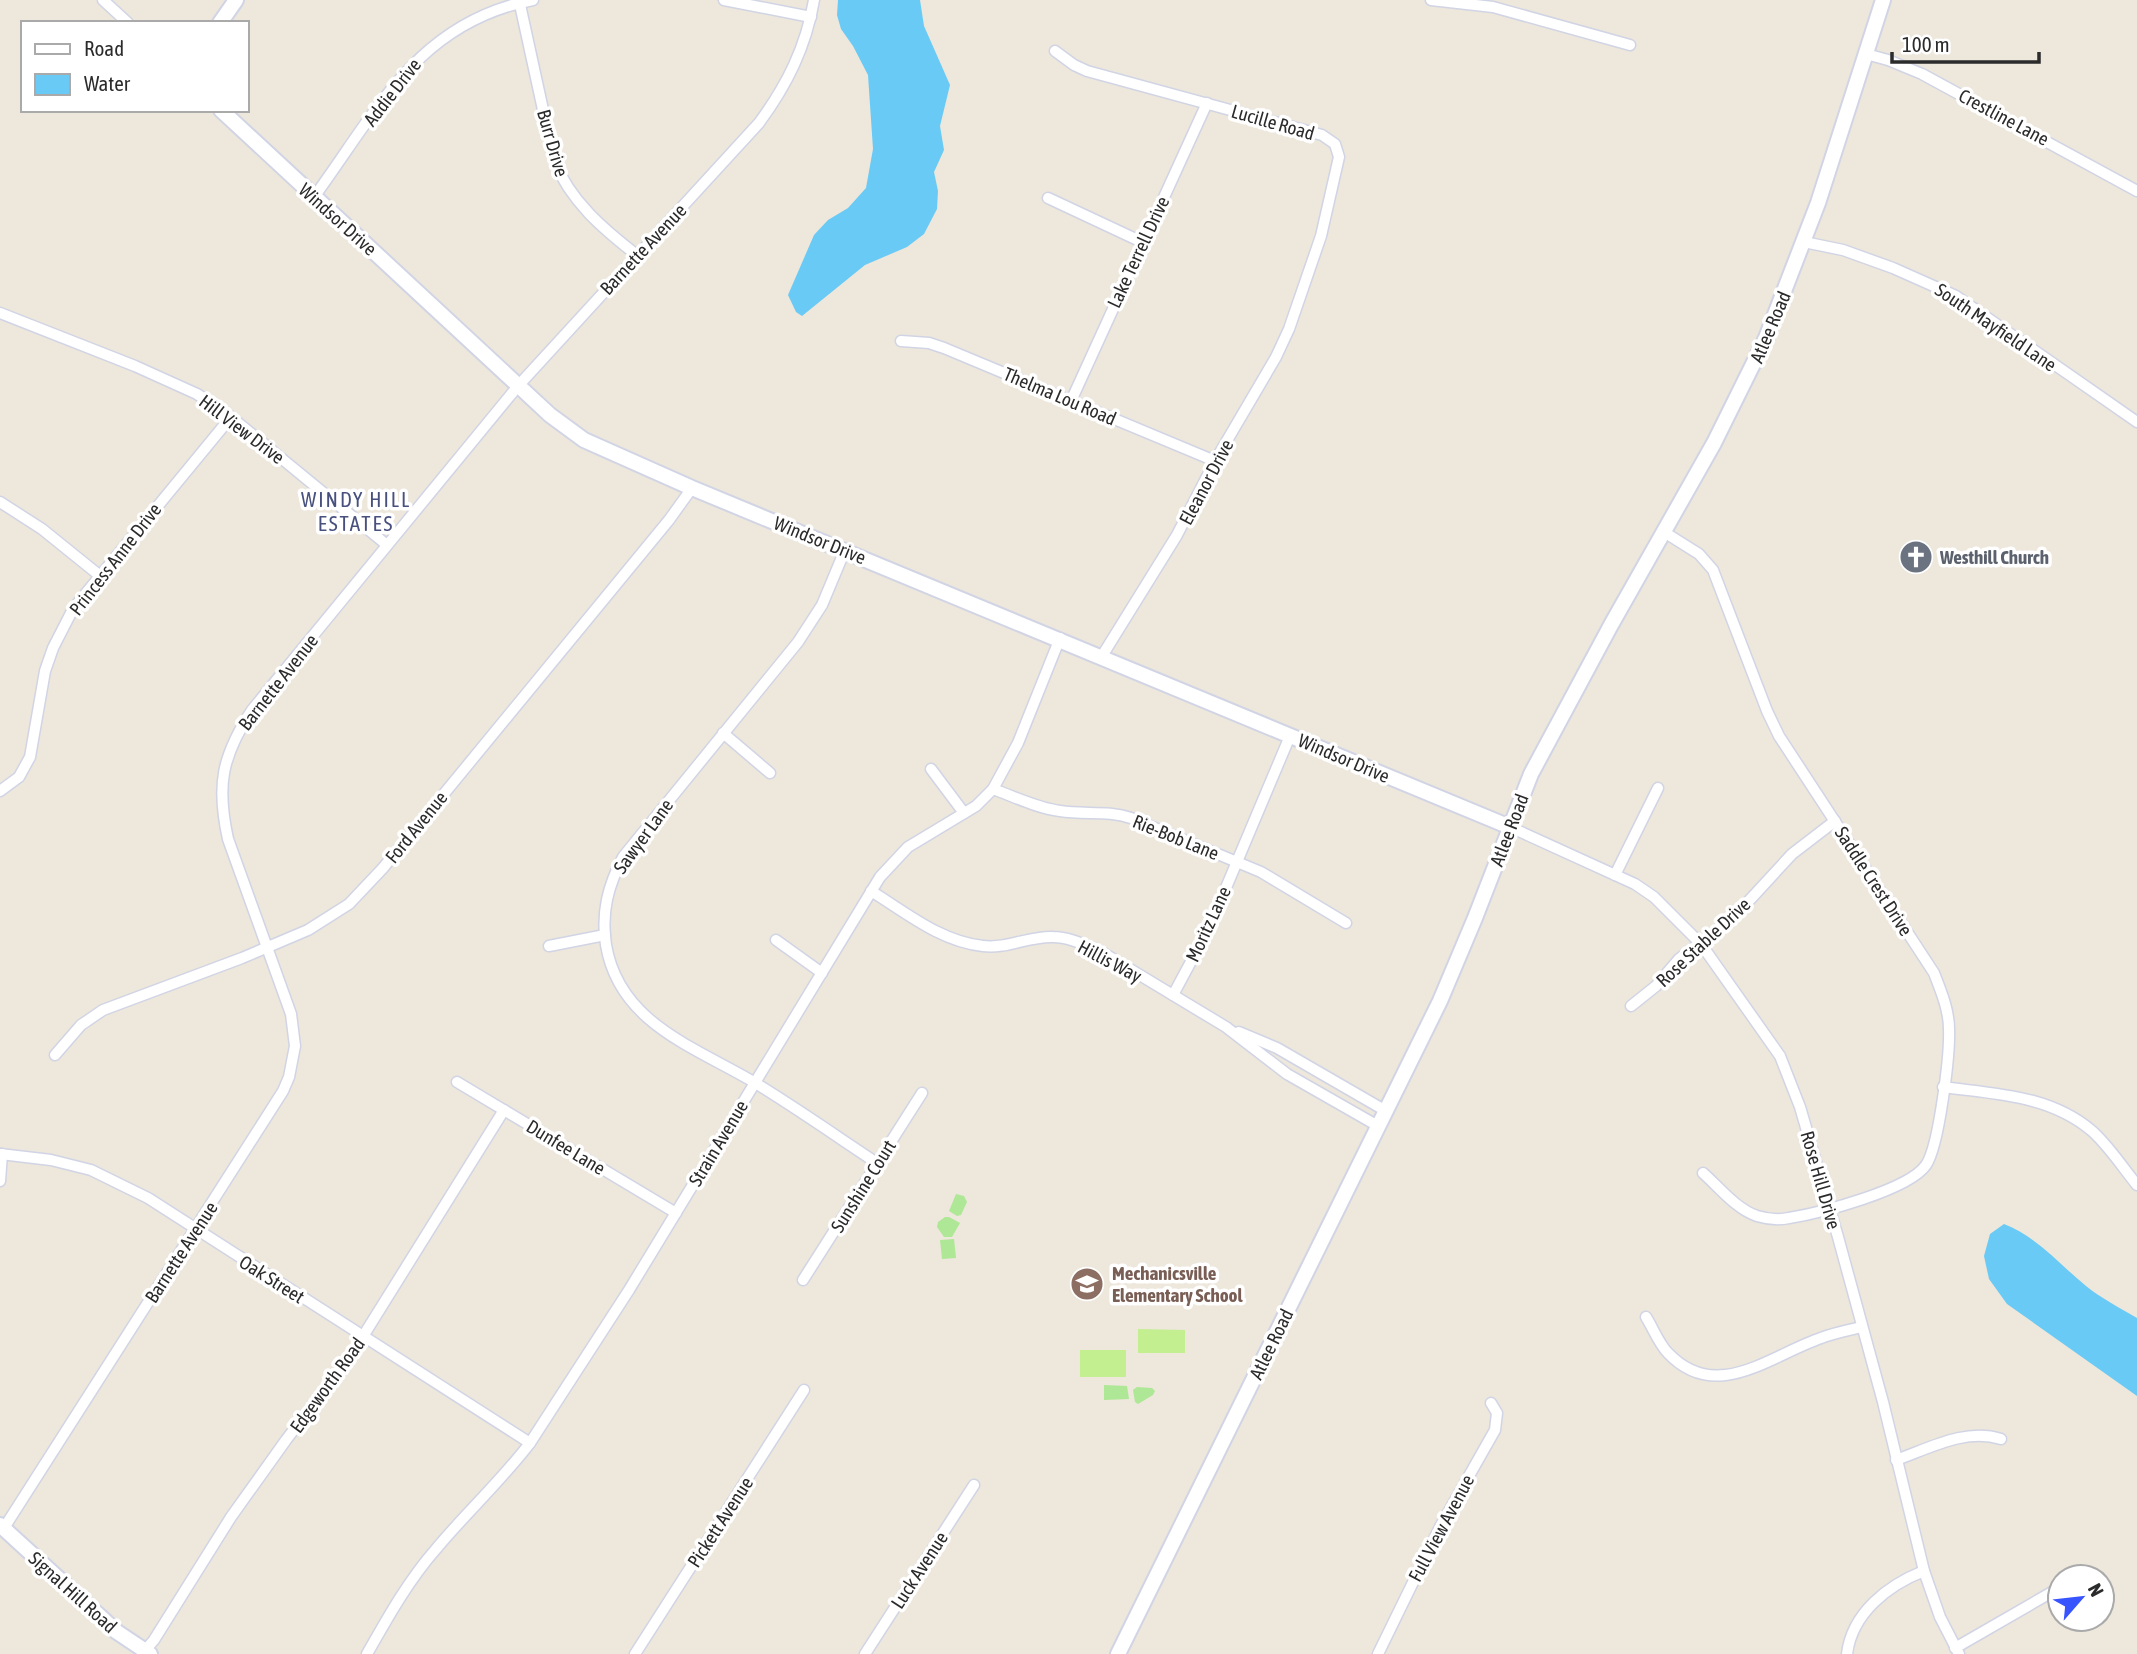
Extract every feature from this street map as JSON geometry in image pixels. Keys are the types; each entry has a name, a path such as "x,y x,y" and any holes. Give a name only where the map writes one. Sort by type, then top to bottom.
{"main road":[{"path":"221,21 236,0"},
{"name":"Atlee Road","path":"1118,1654 1440,1000 1531,774 1746,383 1784,297 1804,242 1883,0"},
{"name":"Windsor Drive","path":"223,112 518,386 550,415 584,440 692,488 1060,638 1510,827"},
{"name":"Signal Hill Road","path":"2,1527 117,1632 145,1653"}],"street":[{"path":"103,0 126,21"},
{"name":"Addie Drive","path":"314,197 391,89 425,51 461,25 520,1 533,0"},
{"path":"724,0 811,17"},
{"name":"Barnette Avenue","path":"2,1527 196,1230 283,1091 293,1062 295,1033 291,1014 228,839 223,818 221,781 226,761 241,727 252,710 518,386 759,123 776,100 800,53 814,0"},
{"path":"1431,0 1493,7 1630,45"},
{"name":"Burr Drive","path":"520,1 554,160 560,176 578,203 603,228 638,256"},
{"name":"Lucille Road","path":"1055,51 1087,71 1330,139 1338,150 1339,158 1321,236 1299,302"},
{"name":"Crestline Lane","path":"1866,54 1922,74 2137,191"},
{"name":"Lake Terrell Drive","path":"1071,401 1207,103"},
{"path":"1048,198 1142,242"},
{"name":"South Mayfield Lane","path":"1804,242 1843,250 1893,268 1956,296 2137,422"},
{"name":"Eleanor Drive","path":"1102,656 1177,535 1215,461 1276,357 1299,302"},
{"name":"Hill View Drive","path":"0,313 198,394 231,417 387,545"},
{"name":"Thelma Lou Road","path":"901,341 929,343 944,348 1215,461"},
{"name":"Princess Anne Drive","path":"0,791 19,777 25,768 32,745 39,695 53,648 73,609 231,417"},
{"name":"Ford Avenue","path":"55,1055 81,1024 103,1010 308,930 329,918 367,887 669,520 692,488"},
{"path":"0,502 35,523 99,575"},
{"name":"Saddle Crest Drive","path":"1664,532 1699,554 1713,570 1779,736 1934,973 1943,994 1949,1029 1935,1147 1928,1163 1920,1172 1900,1185 1787,1219 1755,1215 1740,1206 1703,1172"},
{"name":"Sawyer Lane","path":"845,550 812,622 623,857 605,902 605,935 619,984 633,1005 661,1028 754,1083 877,1163"},
{"name":"Strain Avenue","path":"367,1654 409,1583 530,1443 676,1213 871,891 893,861 908,847 964,813 993,789 1018,744 1060,638"},
{"path":"723,733 770,773"},
{"name":"Moritz Lane","path":"1173,996 1209,928 1290,736"},
{"path":"931,769 964,813"},
{"path":"1615,875 1658,788"},
{"name":"Rie-Bob Lane","path":"993,789 1058,811 1124,816 1272,878 1346,922"},
{"name":"Rose Stable Drive","path":"1631,1006 1656,986 1679,959 1734,917 1792,854 1835,821"},
{"name":"Rose Hill Drive","path":"1510,827 1635,884 1654,897 1701,944 1780,1056 1800,1107 1830,1208 1923,1571 1940,1617 1957,1651"},
{"name":"Hillis Way","path":"871,891 932,929 970,944 1001,946 1053,937 1081,943 1100,951 1226,1027 1287,1074 1378,1126"},
{"path":"550,946 605,935"},
{"path":"776,940 822,973"},
{"name":"Hillis Way","path":"1226,1027 1277,1048 1386,1111"},
{"name":"Dunfee Lane","path":"457,1082 676,1213"},
{"path":"1943,1087 2028,1099 2058,1108 2094,1132 2137,1185"},
{"name":"Sunshine Court","path":"803,1280 922,1093"},
{"name":"Edgeworth Road","path":"145,1653 231,1517 352,1354 504,1110"},
{"path":"0,1181 1,1154"},
{"name":"Oak Street","path":"1,1154 51,1160 91,1170 148,1198 530,1443"},
{"path":"1646,1317 1667,1353 1700,1374 1718,1377 1745,1372 1821,1338 1862,1327"},
{"name":"Pickett Avenue","path":"635,1654 804,1390"},
{"name":"Full View Avenue","path":"1378,1654 1440,1527 1495,1430 1497,1413 1491,1403"},
{"path":"1896,1460 1962,1436 1974,1434 2001,1438"},
{"name":"Luck Avenue","path":"866,1654 974,1485"},
{"path":"1847,1654 1852,1633 1872,1603 1897,1583 1923,1571"},
{"path":"1957,1651 2046,1596"}],"green space":[{"path":"956,1194 964,1196 967,1202 961,1215 957,1216 949,1211"},
{"path":"945,1217 960,1223 952,1237 944,1237 937,1227 938,1222"},
{"path":"954,1239 956,1258 942,1259 940,1240"},
{"path":"1138,1329 1185,1330 1185,1353 1138,1353"},
{"path":"1080,1350 1126,1350 1126,1377 1080,1377"},
{"path":"1104,1385 1127,1386 1129,1399 1104,1400"},
{"path":"1137,1387 1152,1388 1155,1391 1138,1404 1135,1402 1133,1390"}],"water":[{"path":"838,0 920,0 924,26 950,85 940,126 944,150 934,172 938,191 937,209 924,234 907,247 865,265 802,316 796,312 788,295 814,235 828,220 848,208 866,188 873,149 868,75 841,29 837,15"},
{"path":"2004,1224 2027,1236 2092,1290 2137,1318 2137,1396 2007,1304 1989,1279 1984,1256 1990,1234"}],"place":[{"name":"Westhill Church","path":"1916,557"},
{"name":"Mechanicsville Elementary School","path":"1087,1284"}],"district":[{"name":"WINDY HILL ESTATES","path":"356,511"}]}
